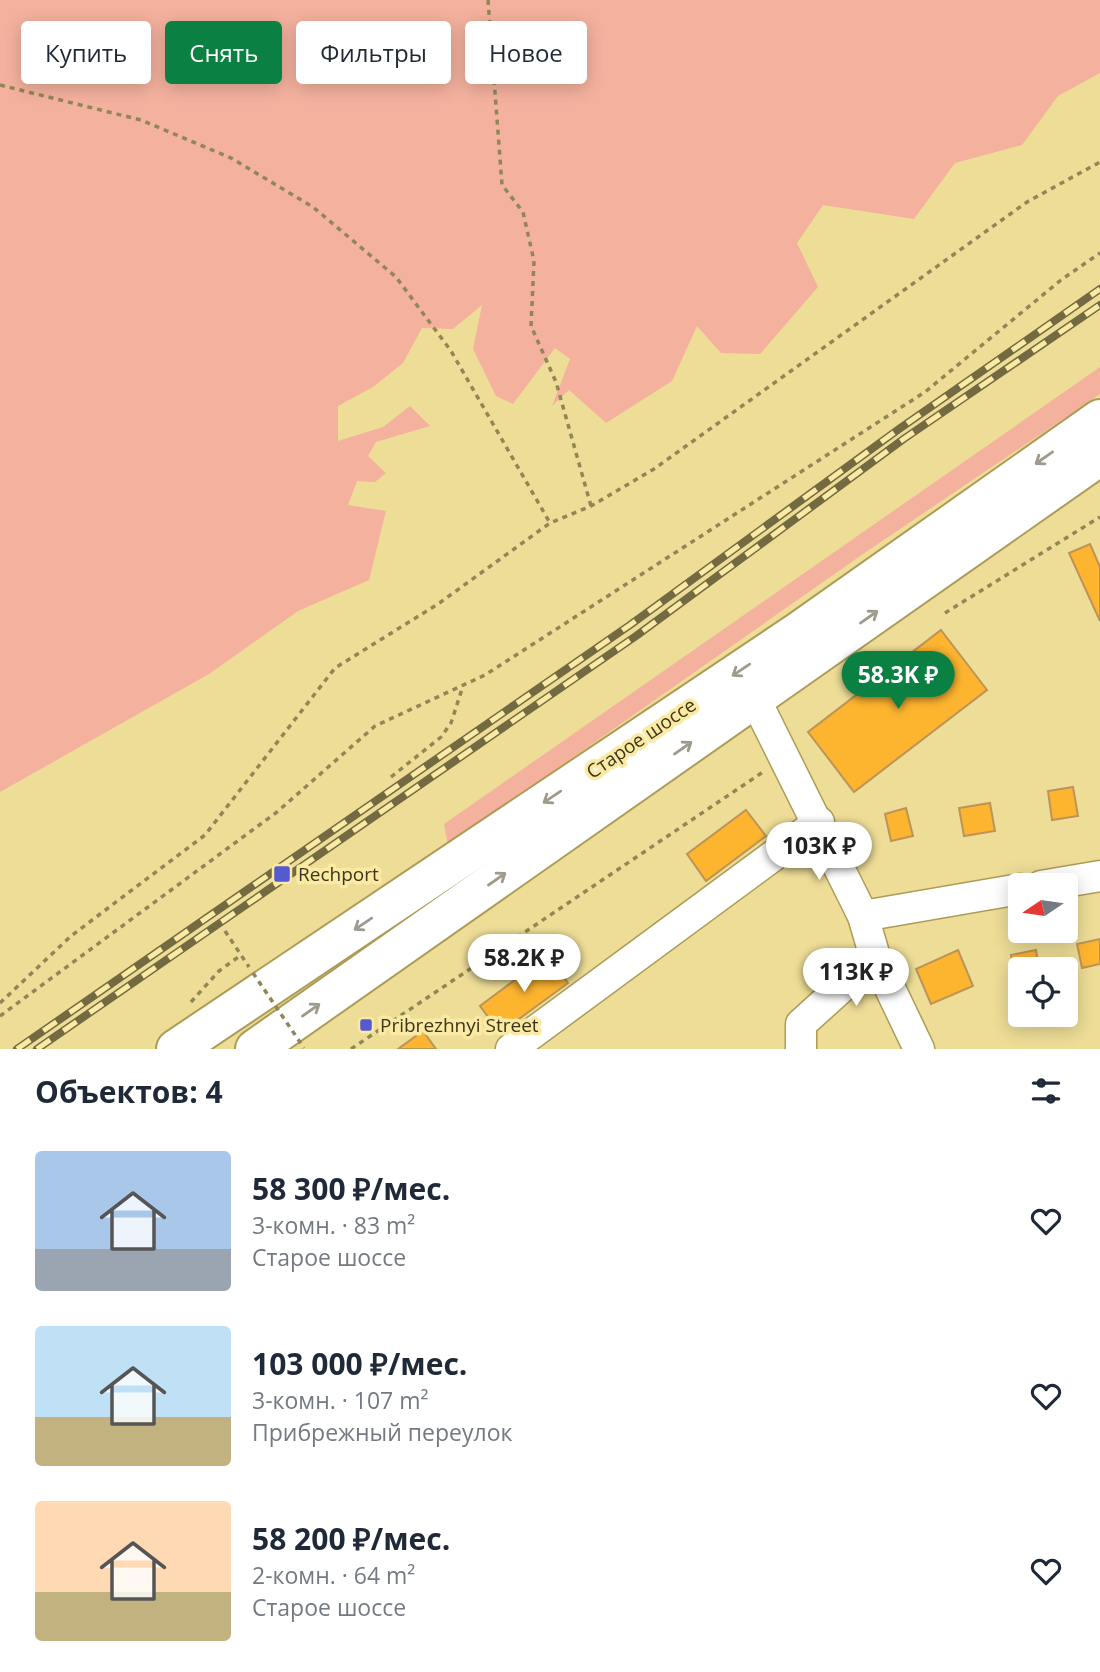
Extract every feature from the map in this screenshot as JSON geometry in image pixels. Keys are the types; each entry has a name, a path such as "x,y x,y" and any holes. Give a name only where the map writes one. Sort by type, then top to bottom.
{"highway":[{"name":"Старое шоссе","path":"176,1049 798,632 1100,419"},
{"name":"Старое шоссе","path":"255,1049 1100,456"}],"street":[{"path":"754,697 819,822 863,916 875,957 919,1049"},
{"path":"511,1049 819,822"},
{"path":"1078,880 1100,876"},
{"path":"863,916 1008,891"},
{"path":"801,1049 801,1024 875,957"}],"path":[{"path":"488,0 502,185 523,212 534,261 531,326 556,383 591,506"},
{"path":"0,85 141,120 231,158 313,206 396,277 451,351 550,523"},
{"path":"0,1003 71,936 205,835 335,668 438,604 550,523 591,506 654,469 1027,202 1100,162"},
{"path":"0,1016 277,811 375,726 485,675 925,392 1061,280 1100,253"},
{"path":"944,613 1100,517"},
{"path":"390,777 441,737 451,723 464,685"},
{"path":"351,1049 785,757"},
{"path":"225,931 304,1048"},
{"path":"219,971 241,955"}],"shaded area":[{"path":"0,0 1100,0 1100,73 1058,96 1022,145 955,163 914,219 823,205 797,243 818,287 760,354 721,353 697,326 672,381 606,423 569,390 552,406 570,359 555,348 513,404 496,396 473,349 482,305 453,329 422,328 403,363 373,387 338,406 338,441 383,427 410,406 430,426 376,442 368,456 386,473 375,482 357,481 348,505 386,511 369,580 298,611 209,674 0,792"},
{"path":"1100,367 1100,394 863,554 448,845 444,824"}],"building":[{"path":"1090,544 1100,567 1100,621 1069,553"},
{"path":"941,630 987,690 854,792 808,732"},
{"path":"1073,787 1078,816 1052,820 1048,791"},
{"path":"990,803 995,831 964,836 959,808"},
{"path":"906,808 913,836 891,841 885,814"},
{"path":"746,810 766,836 706,881 687,854"},
{"path":"1100,939 1100,964 1082,968 1077,944"},
{"path":"958,950 973,986 931,1004 916,969"},
{"path":"1036,950 1037,957 1011,957"},
{"path":"548,955 568,983 500,1033 480,1006"},
{"path":"423,1031 436,1049 398,1049"}],"railway":[{"path":"17,1049 630,625 899,429 1100,289"},
{"path":"37,1049 636,636 905,438 1100,305"}],"place":[{"name":"Rechport","path":"282,874"},
{"name":"Pribrezhnyi Street","path":"366,1025"}]}
